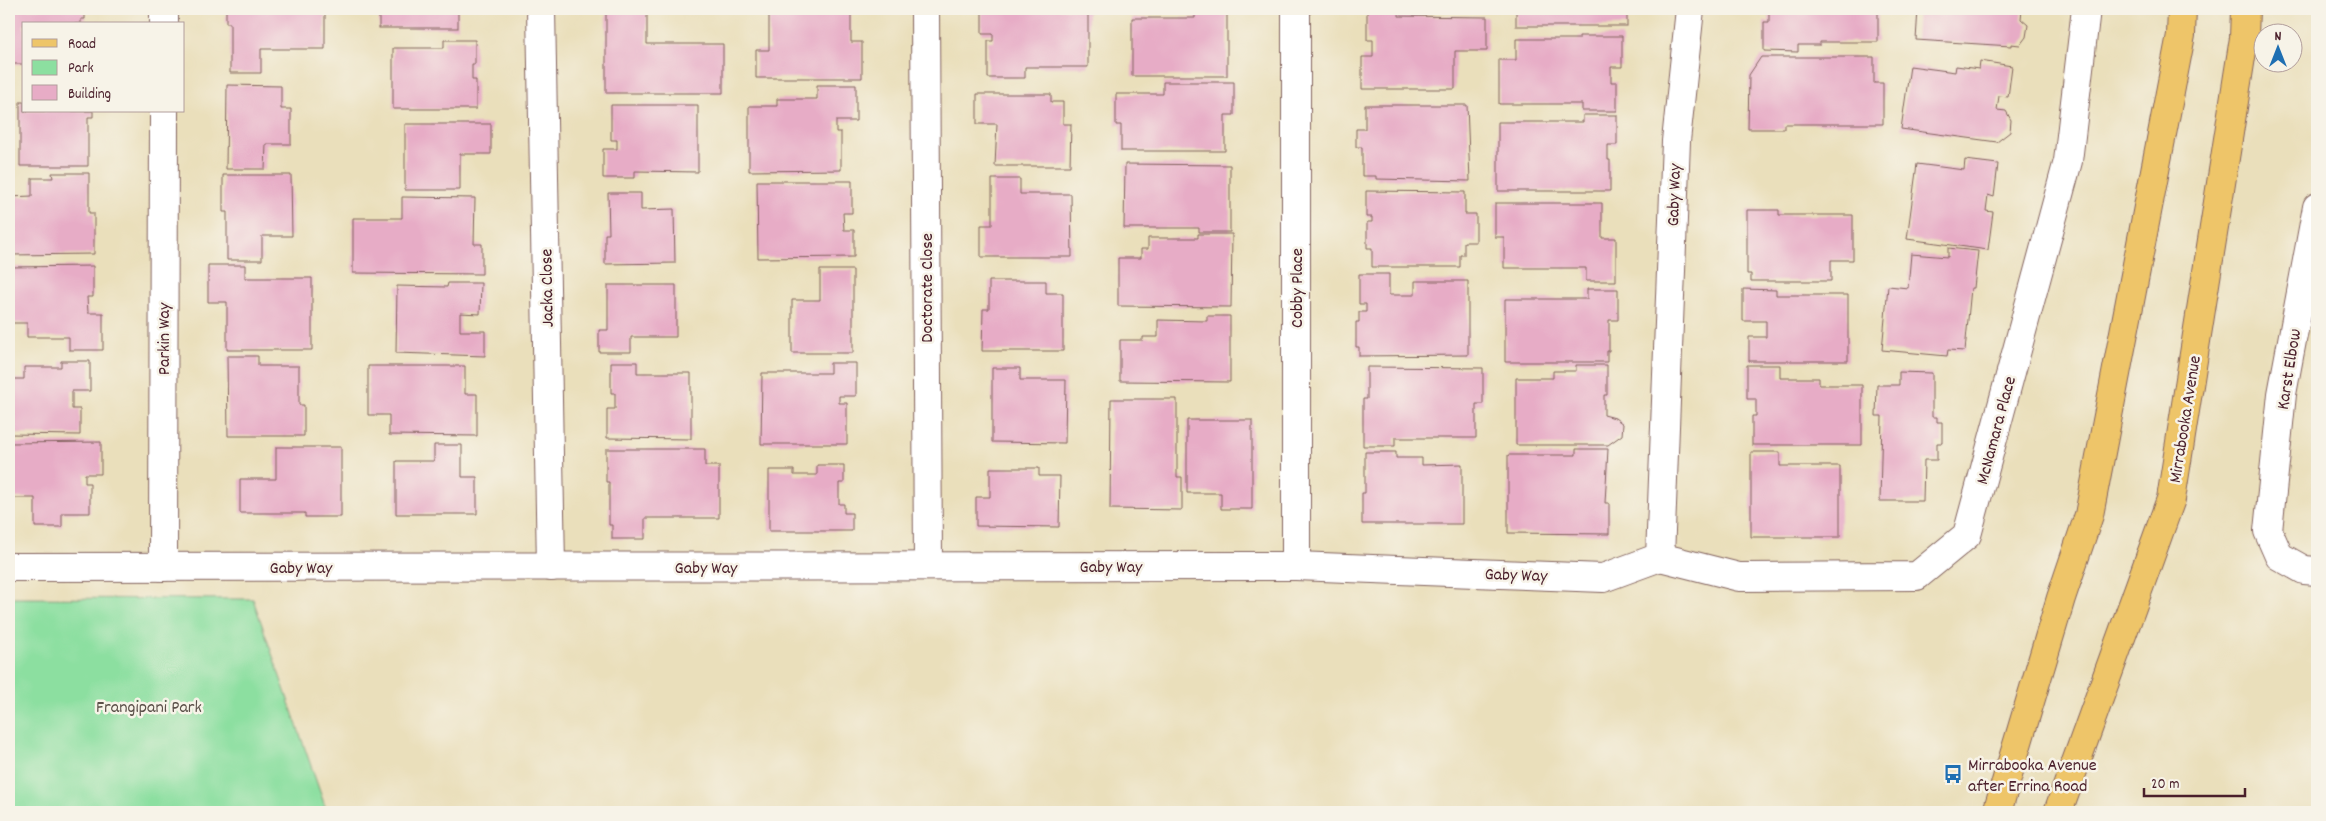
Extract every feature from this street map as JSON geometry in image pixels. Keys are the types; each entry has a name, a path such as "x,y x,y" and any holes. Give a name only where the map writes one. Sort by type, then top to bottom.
{"main road":[{"path":"1997,812 2061,598 2088,516 2181,35 2182,9"},
{"name":"Mirrabooka Avenue","path":"2058,812 2171,499 2244,38 2245,9"}],"street":[{"path":"164,9 164,22"},
{"name":"Jacka Close","path":"540,9 551,567"},
{"name":"Doctorate Close","path":"925,9 928,566"},
{"name":"Cobby Place","path":"1296,9 1296,566"},
{"name":"Gaby Way","path":"9,567 1296,566 1603,578 1660,557 1676,141 1690,9"},
{"name":"McNamara Place","path":"1660,557 1739,577 1917,576 1967,535 2068,161 2086,9"},
{"name":"Parkin Way","path":"163,567 164,112"},
{"name":"Karst Elbow","path":"2317,207 2282,394 2268,531 2279,556 2304,570 2317,571"}],"green space":[{"name":"Frangipani Park","path":"9,598 253,599 327,812 9,812"}],"building":[{"path":"13,9 85,9 85,19 81,19 81,22 22,22 22,64 13,64"},
{"path":"226,9 325,9 325,49 261,49 261,73 230,73 230,23 226,23"},
{"path":"379,9 458,9 458,28 379,28"},
{"path":"819,9 851,9 851,42 862,42 862,78 756,78 756,50 769,50 769,11 819,11"},
{"path":"982,9 1088,9 1088,67 1025,67 1025,78 988,78 988,41 993,41 993,34 982,34"},
{"path":"1516,9 1627,9 1627,26 1516,26"},
{"path":"1769,9 1878,9 1878,42 1820,42 1820,45 1798,45 1798,52 1764,51 1764,22 1769,22"},
{"path":"1918,9 2022,9 2021,19 2028,25 2026,37 2020,45 2011,44 2011,46 1916,40"},
{"path":"1367,10 1399,10 1399,16 1487,17 1487,51 1455,51 1455,89 1362,89 1362,57 1373,57 1373,40 1367,40"},
{"path":"1195,11 1227,11 1227,76 1132,76 1132,18 1195,18"},
{"path":"606,12 647,12 647,44 723,44 723,93 606,93"},
{"path":"1579,36 1622,36 1622,67 1611,67 1611,82 1617,82 1617,111 1582,111 1582,104 1499,104 1499,60 1516,60 1516,39 1579,39"},
{"path":"444,40 475,40 475,64 472,64 472,80 476,80 476,109 393,109 393,48 444,48"},
{"path":"1761,57 1874,57 1874,83 1883,83 1883,124 1784,124 1784,129 1748,129 1749,75"},
{"path":"1980,61 2012,66 2008,97 1999,96 1997,110 2006,111 2011,120 2010,132 1997,142 1901,129 1910,66 1955,72 1956,66 1979,69"},
{"path":"1163,82 1234,82 1234,115 1225,115 1225,151 1121,151 1121,125 1116,125 1116,94 1163,94"},
{"path":"227,85 281,86 281,109 291,109 291,144 266,144 265,169 226,169"},
{"path":"817,85 856,85 856,121 836,121 836,132 841,132 841,170 749,171 749,106 777,106 777,99 817,99"},
{"path":"977,94 1051,94 1051,102 1063,102 1063,124 1071,124 1070,166 995,166 997,124 977,124"},
{"path":"20,102 22,102 22,112 93,112 93,117 88,117 88,166 20,166"},
{"path":"611,105 698,105 698,172 635,171 635,178 603,178 603,149 617,149 617,140 611,140"},
{"path":"1365,105 1467,105 1470,181 1376,179 1376,176 1362,176 1362,147 1356,147 1356,129 1365,129"},
{"path":"1583,115 1617,115 1617,145 1608,145 1610,191 1498,191 1498,122 1583,122"},
{"path":"405,124 491,124 491,154 460,154 460,190 405,190"},
{"path":"1965,160 1998,164 1994,197 1988,195 1986,211 1993,212 1988,250 1907,239 1917,164 1964,170"},
{"path":"1125,164 1230,165 1230,232 1199,232 1199,228 1124,228"},
{"path":"52,173 89,173 89,213 94,213 94,254 9,255 9,197 32,196 32,178 53,178"},
{"path":"223,175 291,175 292,236 262,236 262,260 227,260 227,212 223,212"},
{"path":"992,179 1020,179 1020,194 1071,194 1072,257 981,257 981,225 992,225"},
{"path":"757,181 852,181 852,213 843,213 844,230 854,230 854,257 758,258"},
{"path":"1366,191 1465,192 1465,214 1476,214 1476,242 1464,242 1464,255 1460,255 1460,267 1372,267 1372,248 1367,248 1367,222 1372,222 1372,217 1366,217"},
{"path":"608,193 641,193 641,210 674,209 675,263 605,264 605,234 609,234"},
{"path":"402,197 475,198 474,244 482,244 482,274 353,273 353,218 402,218"},
{"path":"1495,203 1602,203 1602,238 1616,238 1616,281 1586,281 1586,268 1504,268 1504,237 1495,237"},
{"path":"1747,210 1779,210 1779,215 1853,215 1853,260 1831,260 1831,281 1751,281 1751,274 1747,274"},
{"path":"1198,234 1232,234 1231,307 1118,306 1118,258 1141,258 1141,249 1148,249 1148,238 1198,238"},
{"path":"1948,248 1978,251 1974,288 1971,288 1965,351 1948,350 1947,356 1882,350 1888,286 1908,288 1911,254 1948,257"},
{"path":"208,265 245,265 245,278 312,278 312,350 227,350 227,302 208,302"},
{"path":"93,266 93,297 87,297 88,313 103,313 103,350 69,350 69,337 27,337 27,323 9,323 9,267"},
{"path":"820,270 853,270 853,353 792,353 792,300 820,300"},
{"path":"1359,274 1389,274 1389,295 1415,295 1415,281 1468,281 1468,355 1359,356 1359,347 1356,347 1356,322 1359,322 1359,312 1366,312 1366,304 1359,304"},
{"path":"989,281 1046,281 1046,293 1063,293 1063,351 982,351 983,309 989,309"},
{"path":"448,283 481,283 480,314 460,313 460,331 485,331 485,356 396,353 397,286 447,287"},
{"path":"608,285 676,285 676,337 631,337 631,352 599,352 599,330 608,330"},
{"path":"1587,289 1618,289 1618,320 1609,320 1607,362 1505,362 1505,299 1587,299"},
{"path":"1743,289 1776,290 1776,295 1848,295 1848,361 1749,361 1749,337 1766,337 1766,321 1743,321"},
{"path":"1207,316 1230,316 1230,382 1120,381 1120,340 1143,340 1143,337 1158,337 1158,320 1207,321"},
{"path":"227,356 258,356 258,366 299,366 299,405 304,405 304,436 228,436"},
{"path":"61,361 90,361 90,391 72,391 72,409 80,409 80,435 9,434 9,379 24,379 24,367 61,367"},
{"path":"611,362 637,362 637,373 691,373 691,439 607,438 607,409 615,409 615,393 611,393"},
{"path":"830,363 856,363 856,396 839,396 839,403 847,403 847,444 761,444 762,373 830,373"},
{"path":"1576,365 1607,365 1607,395 1604,395 1604,415 1615,418 1623,424 1622,435 1608,445 1516,445 1516,378 1553,378 1553,371 1576,371"},
{"path":"1747,365 1780,365 1780,378 1819,378 1819,385 1862,385 1862,445 1752,445 1752,416 1756,416 1756,399 1747,399"},
{"path":"368,366 465,366 465,394 477,394 477,436 389,435 389,415 368,415"},
{"path":"1367,367 1483,368 1483,404 1476,404 1476,438 1395,438 1395,446 1363,446 1363,399 1367,399"},
{"path":"992,368 1020,368 1020,380 1066,380 1065,443 992,442"},
{"path":"1899,372 1932,373 1932,417 1937,417 1937,422 1942,422 1942,443 1937,443 1937,460 1924,460 1923,501 1880,501 1882,416 1876,416 1877,385 1899,385"},
{"path":"1111,399 1177,399 1177,477 1182,477 1182,510 1110,509"},
{"path":"1187,420 1252,420 1252,509 1221,509 1221,493 1187,493"},
{"path":"101,442 101,474 85,474 85,483 90,483 90,513 62,513 62,527 35,527 35,498 9,498 9,443"},
{"path":"434,445 462,445 462,477 477,477 477,514 396,514 396,461 434,461"},
{"path":"276,447 341,447 341,517 305,517 305,513 240,513 240,479 276,479"},
{"path":"606,449 705,449 705,466 719,466 719,518 645,518 645,539 612,539 612,525 609,525 609,482 606,482"},
{"path":"1576,449 1608,449 1605,503 1609,503 1609,534 1508,533 1508,455 1576,455"},
{"path":"1365,452 1396,452 1396,458 1422,458 1422,465 1462,464 1462,524 1362,524 1362,493 1365,493"},
{"path":"1751,452 1780,452 1780,466 1840,466 1840,537 1751,537"},
{"path":"817,465 844,465 844,483 839,483 839,504 844,504 844,513 852,513 852,531 769,531 769,470 794,470 794,475 817,475"},
{"path":"990,468 1039,468 1039,476 1060,476 1059,527 976,526 976,497 990,497"}],"place":[{"name":"Mirrabooka Avenue after Errina Road","path":"1953,774"}]}
